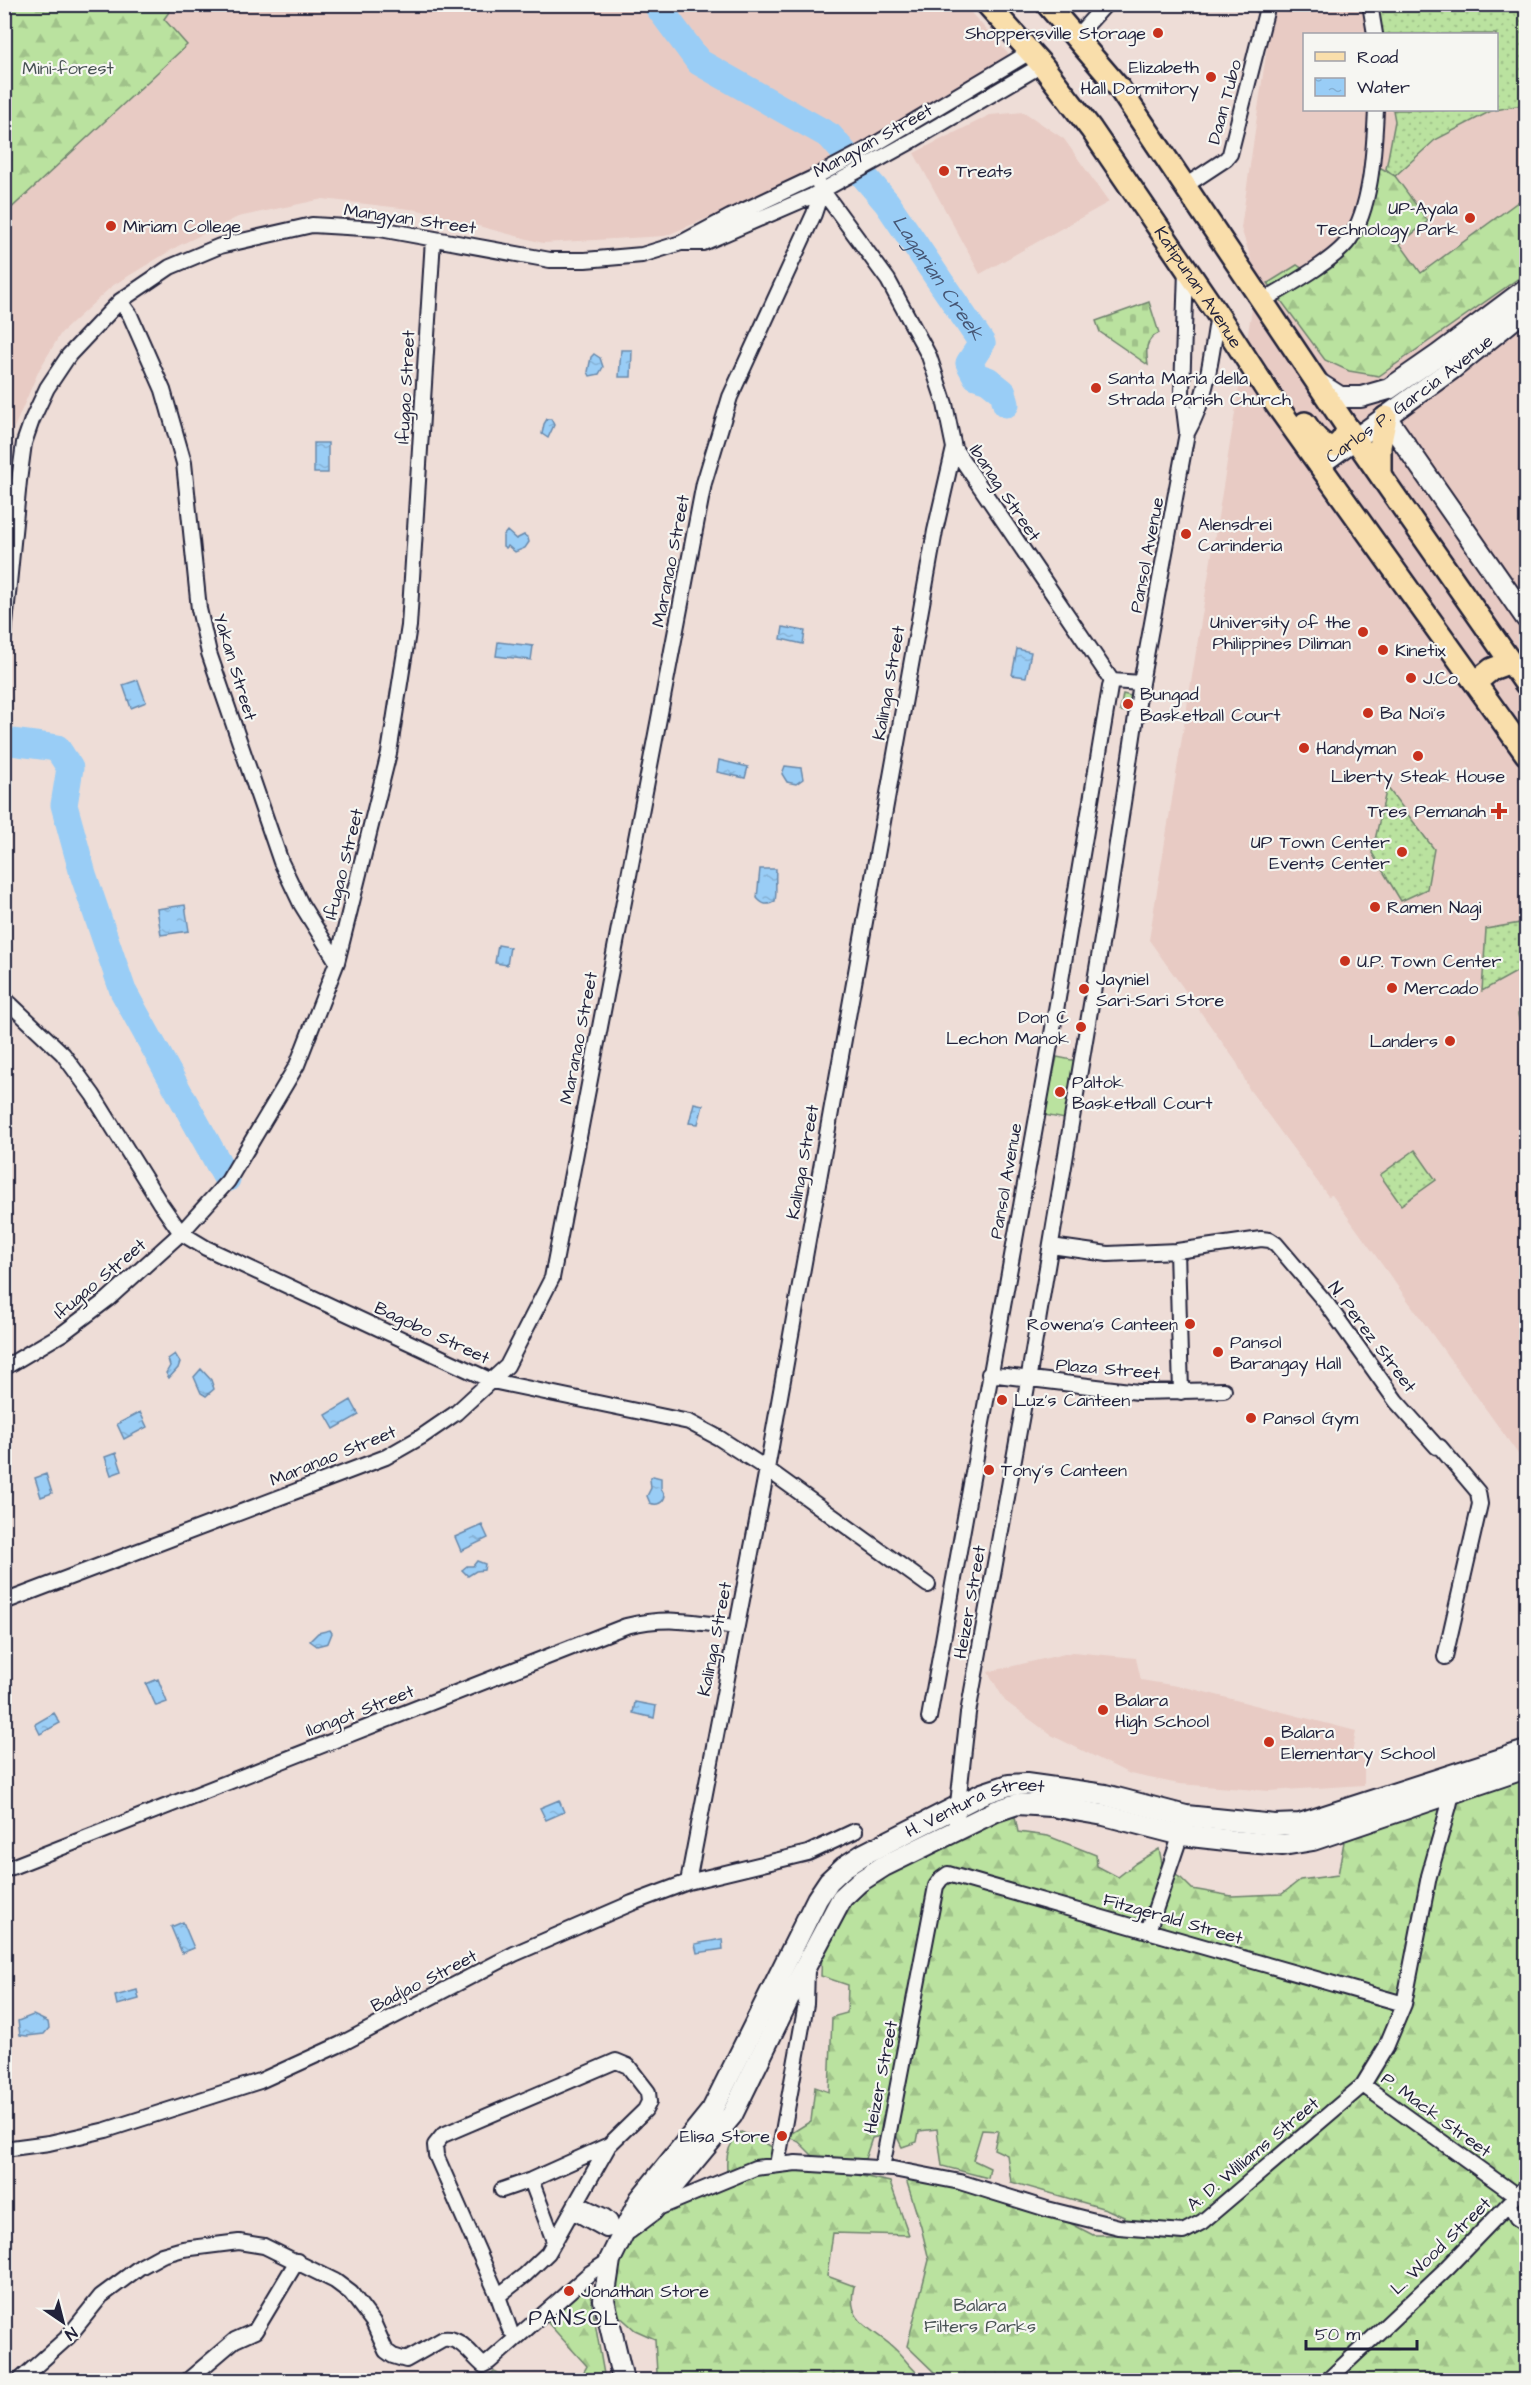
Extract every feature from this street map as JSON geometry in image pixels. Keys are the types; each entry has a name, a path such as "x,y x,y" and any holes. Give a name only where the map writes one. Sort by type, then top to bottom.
{"main road":[{"name":"Katipunan Avenue","path":"987,4 1036,59 1091,129 1275,403 1527,754"},
{"path":"1047,4 1119,88 1351,434 1527,684"},
{"path":"1126,180 1155,201 1168,218 1317,441 1325,447 1333,447 1351,434"},
{"path":"1380,474 1380,446 1386,417"},
{"path":"1476,682 1492,669 1511,662"}],"street":[{"path":"1076,37 1106,4"},
{"name":"Daan Tubo","path":"1185,186 1230,154 1268,4"},
{"path":"1370,4 1375,33"},
{"name":"Mangyan Street","path":"4,635 7,573 24,443 32,420 47,388 69,355 120,301 170,267 220,246 312,225 380,229 550,260 585,260 642,255 681,243 708,227 819,184 910,142 1036,59"},
{"path":"1262,301 1334,254 1348,241 1363,208 1370,177 1376,111"},
{"name":"Ibanag Street","path":"819,184 888,280 929,356 945,404 954,448 1112,681"},
{"name":"Maranao Street","path":"4,1602 386,1457 456,1413 507,1366 552,1278 704,483 730,398 813,214 819,184"},
{"name":"Ifugao Street","path":"4,1368 63,1333 108,1299 181,1233 228,1181 297,1065 337,962 389,753 409,626 434,239"},
{"name":"Pansol Avenue","path":"1186,270 1182,392 1187,433"},
{"name":"Carlos P. Garcia Avenue","path":"1316,382 1340,397 1361,397 1389,389 1527,289"},
{"name":"Yakan Street","path":"120,301 130,315 163,390 184,462 199,609 209,653 281,862 301,904 337,962"},
{"name":"Carlos P. Garcia Avenue","path":"1319,465 1351,434 1386,417 1452,369 1527,309"},
{"name":"Pansol Avenue","path":"1028,1381 1108,903 1141,683 1187,433 1205,393 1218,315"},
{"path":"1386,417 1527,618"},
{"name":"Kalinga Street","path":"688,1882 767,1469 933,542 954,448"},
{"path":"1112,681 1141,683"},
{"name":"Pansol Avenue","path":"929,1718 1053,1028 1112,681"},
{"name":"Bagobo Street","path":"4,998 63,1054 93,1095 181,1233 206,1248 492,1381 689,1422 767,1469 927,1586"},
{"name":"N. Perez Street","path":"1051,1246 1108,1254 1177,1251 1261,1239 1270,1240 1276,1244 1327,1304 1396,1401 1437,1447 1440,1447 1478,1492 1480,1504 1445,1657"},
{"path":"1177,1251 1181,1392"},
{"name":"Plaza Street","path":"989,1374 1028,1381 1138,1392 1224,1390"},
{"name":"Heizer Street","path":"955,1831 968,1713 1028,1381"},
{"name":"Ilongot Street","path":"4,1870 626,1626 669,1619 735,1627"},
{"name":"H. Ventura Street","path":"1450,1785 1527,1751"},
{"name":"H. Ventura Street","path":"623,2380 604,2300 610,2260 621,2231 646,2205 712,2110 799,1957 842,1898 859,1882 904,1856 1017,1804 1051,1806 1184,1825 1300,1824 1450,1785 1527,1768"},
{"name":"H. Ventura Street","path":"799,1957 817,1899 829,1881 844,1867 864,1854 982,1794 1009,1785 1026,1784 1105,1795 1184,1825"},
{"name":"A. D. Williams Street","path":"646,2205 755,2168 796,2163 882,2168 960,2182 1047,2209 1119,2227 1183,2232 1202,2222 1227,2202 1363,2085 1386,2047 1404,2004 1429,1876 1450,1785"},
{"path":"1148,1931 1184,1825"},
{"name":"Badjao Street","path":"4,2149 49,2143 106,2130 260,2081 341,2044 514,1954 632,1902 688,1882 808,1853 855,1831"},
{"name":"Fitzgerald Street","path":"936,1887 948,1874 1404,2004"},
{"name":"Heizer Street","path":"882,2168 936,1887"},
{"path":"777,2165 806,2004 799,1957"},
{"path":"498,2296 548,2253 609,2145 645,2110 649,2102 648,2092 623,2062 616,2061 443,2135 435,2145 436,2155 498,2296 510,2330"},
{"name":"P. Mack Street","path":"1363,2085 1518,2195 1517,2218 1527,2224"},
{"path":"502,2190 531,2180 609,2145"},
{"path":"531,2180 554,2241"},
{"name":"L. Wood Street","path":"1328,2380 1448,2267 1518,2195"},
{"path":"574,2207 606,2230 621,2231"},
{"path":"20,2380 68,2337 101,2296 140,2267 162,2255 183,2249 239,2242 264,2246 297,2261 351,2293 373,2322 386,2351 393,2356 406,2360 443,2338 449,2337 456,2339 483,2365 590,2273 610,2260"},
{"path":"188,2380 235,2340 255,2331 297,2261"}],"shaded area":[{"name":"Miriam College","path":"5,5 964,5 1011,57 812,174 665,236 543,243 418,210 323,199 238,217 178,246 112,286 61,333 39,370 7,444 5,443"},
{"name":"University of the Philippines Diliman","path":"1273,5 1526,5 1526,1465 1332,1195 1328,1196 1249,1089 1237,1063 1149,940 1257,278 1241,228"},
{"path":"1024,112 1064,139 1109,202 980,274 914,153 990,115"},
{"path":"1073,1652 1136,1658 1141,1680 1189,1688 1356,1731 1352,1754 1364,1760 1364,1785 1269,1791 1179,1784 1130,1774 1051,1735 1005,1701 988,1672"}],"green space":[{"name":"Mini-forest","path":"5,4 174,5 164,19 187,45 5,214"},
{"path":"1376,5 1526,5 1526,104 1498,110 1498,33 1382,33"},
{"path":"1393,111 1491,111 1435,140 1395,176 1386,169 1395,121"},
{"path":"1376,165 1395,176 1428,221 1400,244 1421,273 1526,196 1526,273 1379,376 1349,371 1325,360 1268,283 1297,265 1312,275 1357,243 1358,211"},
{"path":"1149,302 1159,333 1148,343 1148,365 1100,332 1096,321"},
{"name":"Bungad Basketball Court","path":"1123,694 1135,697 1132,713 1120,711"},
{"path":"1387,787 1434,849 1427,889 1401,901 1372,853"},
{"path":"1526,922 1526,997 1520,970 1482,991 1486,929"},
{"path":"1526,1004 1526,1056 1518,1014"},
{"name":"Paltok Basketball Court","path":"1057,1057 1077,1061 1065,1119 1044,1115"},
{"path":"1415,1150 1436,1180 1401,1205 1380,1175"},
{"name":"Balara Filters Parks","path":"1526,1775 1526,2380 956,2380 934,2372 907,2346 929,2260 905,2176 971,2192 1068,2222 1093,2235 1116,2235 1124,2217 1106,2209 1011,2182 1007,2155 994,2149 998,2131 982,2130 973,2160 990,2168 988,2178 942,2166 937,2129 919,2131 917,2142 902,2147 895,2133 872,2138 865,2159 814,2157 799,2142 787,2136 811,2121 815,2087 829,2092 832,2017 847,2013 848,1985 821,1976 822,1947 844,1908 867,1884 1014,1812 1018,1832 1048,1836 1096,1855 1097,1866 1118,1877 1159,1849 1163,1868 1181,1878 1192,1889 1232,1896 1282,1894 1300,1880 1338,1875 1345,1836"},
{"path":"741,2132 761,2140 805,2169 843,2172 890,2182 909,2235 833,2233 827,2276 854,2286 852,2298 857,2317 894,2348 918,2374 928,2380 654,2380 657,2373 655,2339 635,2330 607,2305 615,2264 623,2248 647,2223 678,2206 728,2187 728,2151"},
{"path":"589,2288 605,2380 575,2380 581,2377 587,2366 548,2323 578,2293"},
{"path":"494,2371 508,2377 509,2380 485,2380"}],"water":[{"path":"621,350 632,350 631,377 619,377"},
{"path":"594,354 600,358 603,367 599,374 590,376 588,372 591,357"},
{"path":"547,419 551,419 554,425 548,438 542,434"},
{"path":"314,443 328,443 328,473 314,473"},
{"path":"507,531 516,539 524,535 528,538 529,542 525,548 515,552 508,546 506,548 503,546 503,536"},
{"path":"783,627 805,631 803,644 781,639"},
{"path":"498,642 533,646 531,660 496,656"},
{"path":"1017,649 1031,652 1026,677 1012,675"},
{"path":"138,680 146,702 131,708 123,685"},
{"path":"719,760 748,767 745,778 717,772"},
{"path":"785,766 801,768 803,779 796,784 787,782 782,774"},
{"path":"760,869 776,869 775,901 770,904 763,903 757,898"},
{"path":"185,905 189,931 161,935 157,909"},
{"path":"498,945 510,947 507,965 495,963"},
{"path":"694,1103 703,1105 698,1124 689,1123"},
{"path":"175,1354 180,1362 169,1378 166,1373 170,1366 168,1359"},
{"path":"201,1369 211,1380 214,1389 206,1396 201,1393 194,1377"},
{"path":"351,1400 359,1415 334,1429 326,1415"},
{"path":"140,1412 147,1427 124,1439 117,1424"},
{"path":"116,1453 122,1471 111,1475 105,1457"},
{"path":"46,1474 52,1493 41,1497 35,1478"},
{"path":"653,1476 661,1478 661,1488 665,1496 657,1504 650,1503 647,1496 651,1488 650,1479"},
{"path":"482,1525 488,1538 461,1551 455,1537"},
{"path":"477,1561 485,1564 484,1570 476,1571 468,1576 462,1570 467,1566 473,1566"},
{"path":"330,1630 332,1633 328,1643 317,1646 310,1641 318,1633"},
{"path":"158,1679 167,1702 156,1706 146,1684"},
{"path":"635,1702 656,1706 654,1718 633,1713"},
{"path":"54,1713 60,1723 40,1734 35,1724"},
{"path":"559,1800 564,1812 546,1820 540,1808"},
{"path":"183,1922 194,1948 182,1953 171,1927"},
{"path":"722,1939 723,1949 697,1953 695,1944"},
{"path":"137,1990 139,1999 117,2005 115,1996"},
{"path":"33,2015 48,2022 49,2028 44,2034 20,2035 18,2021"}],"waterway":[{"name":"Lagarian Creek","path":"656,4 699,62 830,136 849,158"},
{"name":"Lagarian Creek","path":"864,176 887,203 982,343 969,363 976,376 988,380 1003,392 1006,404"},
{"path":"4,741 57,748 70,768 64,805 83,874 123,991 227,1179"}],"place":[{"name":"Shoppersville Storage","path":"1158,33"},
{"name":"Elizabeth Hall Dormitory","path":"1211,77"},
{"name":"Treats","path":"944,171"},
{"name":"UP-Ayala Technology Park","path":"1470,218"},
{"name":"Miriam College","path":"111,226"},
{"name":"Santa Maria della Strada Parish Church","path":"1096,388"},
{"name":"Alensdrei Carinderia","path":"1186,534"},
{"name":"University of the Philippines Diliman","path":"1363,632"},
{"name":"Kinetix","path":"1383,650"},
{"name":"J.Co","path":"1411,678"},
{"name":"Bungad Basketball Court","path":"1128,704"},
{"name":"Ba Noi's","path":"1368,713"},
{"name":"Handyman","path":"1304,748"},
{"name":"Liberty Steak House","path":"1418,756"},
{"name":"Tres Pemanah","path":"1499,811"},
{"name":"UP Town Center Events Center","path":"1402,852"},
{"name":"Ramen Nagi","path":"1375,907"},
{"name":"U.P. Town Center","path":"1345,961"},
{"name":"Mercado","path":"1392,988"},
{"name":"Jayniel Sari-Sari Store","path":"1084,989"},
{"name":"Don C Lechon Manok","path":"1081,1027"},
{"name":"Landers","path":"1450,1041"},
{"name":"Paltok Basketball Court","path":"1060,1092"},
{"name":"Rowena's Canteen","path":"1190,1324"},
{"name":"Pansol Barangay Hall","path":"1218,1352"},
{"name":"Luz's Canteen","path":"1002,1400"},
{"name":"Pansol Gym","path":"1251,1418"},
{"name":"Tony's Canteen","path":"989,1470"},
{"name":"Balara High School","path":"1103,1710"},
{"name":"Balara Elementary School","path":"1269,1742"},
{"name":"Elisa Store","path":"782,2136"},
{"name":"Jonathan Store","path":"569,2291"}],"district":[{"name":"PANSOL","path":"574,2318"}]}
